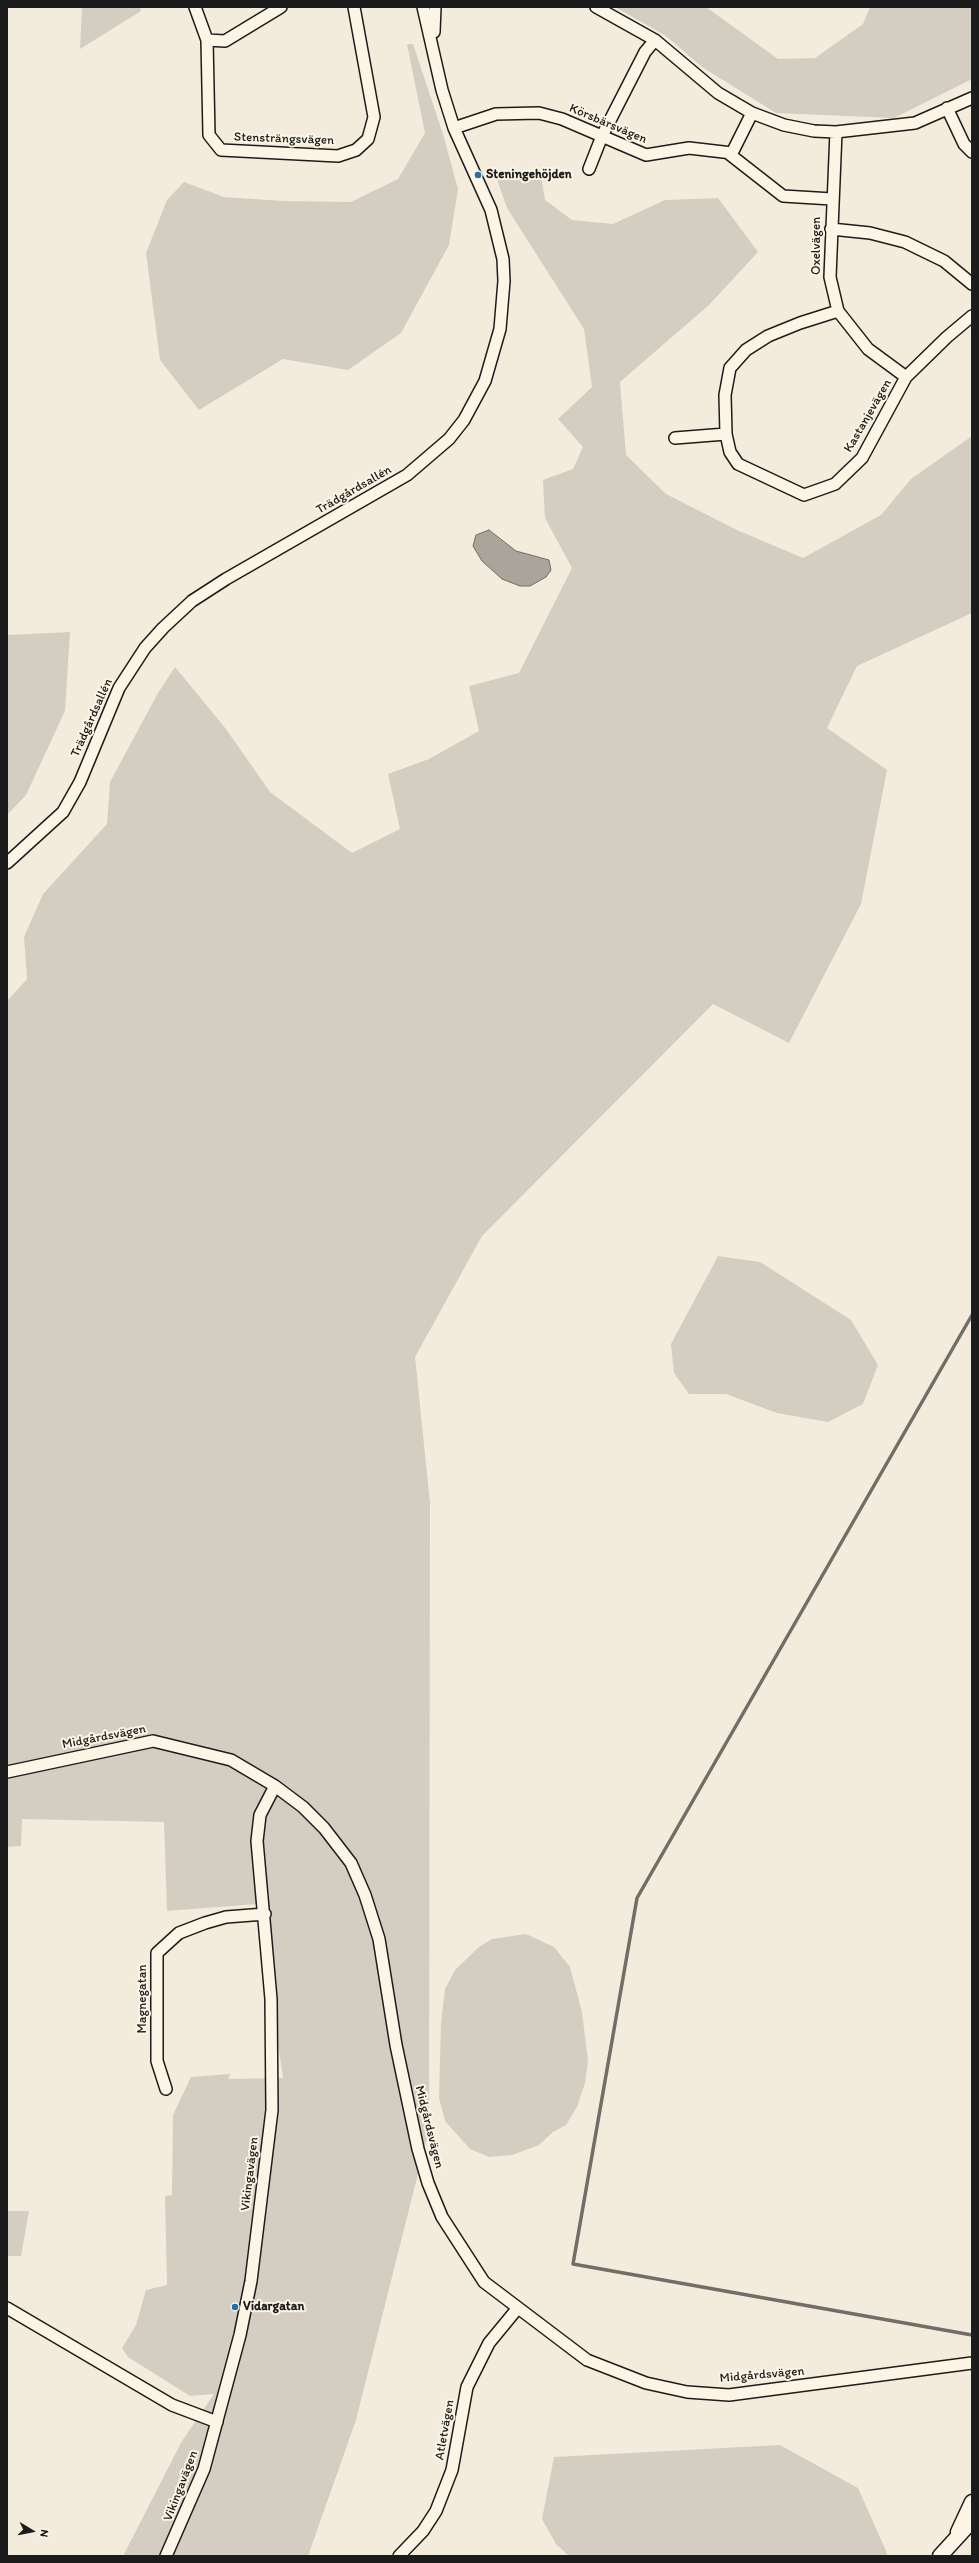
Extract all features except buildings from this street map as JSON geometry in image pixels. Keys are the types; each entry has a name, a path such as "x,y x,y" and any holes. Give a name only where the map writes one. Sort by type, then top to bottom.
{"main road":[{"path":"956,2536 972,2502"},
{"path":"940,2556 956,2536 972,2521"}],"street":[{"path":"194,7 207,40 225,41 281,7"},
{"name":"Stensträngsvägen","path":"207,40 210,135 221,150 338,156 356,150 368,139 374,117 354,7"},
{"name":"Trädgårdsallén","path":"7,863 63,812 80,782 119,688 145,648 163,628 192,601 226,579 407,475 449,439 464,420 485,381 500,329 504,281 501,252 491,210 454,128 423,7"},
{"name":"Trädgårdsallén","path":"434,50 435,7"},
{"path":"596,7 655,40 718,93 752,113 784,125 814,131 836,132 915,123 972,98"},
{"path":"589,169 602,136 645,52 655,40"},
{"path":"948,108 964,144 972,152"},
{"name":"Körsbärsvägen","path":"454,128 496,114 526,112 562,119 646,155 689,148 728,153"},
{"path":"728,153 732,153 752,113"},
{"name":"Oxelvägen","path":"836,132 832,199 830,277 838,311 868,350 906,377"},
{"path":"728,153 783,196 832,199"},
{"path":"831,229 870,233 905,242 944,261 972,284"},
{"name":"Kastanjevägen","path":"838,311 768,336 746,350 730,368 725,394 726,434 730,452 738,464 804,495 835,484 862,458 906,377 947,337 972,316"},
{"path":"675,438 726,434"},
{"name":"Midgårdsvägen","path":"7,1772 152,1741 231,1760 275,1786 303,1807 324,1828 351,1863 362,1889 379,1939 407,2100 428,2183 442,2217 484,2282 517,2309 588,2360 646,2383 687,2392 729,2395 972,2363"},
{"name":"Vikingavägen","path":"166,2556 193,2500 217,2422 240,2335 251,2281 272,2110 271,1999 265,1914 257,1841 260,1815 275,1786"},
{"name":"Magnegatan","path":"166,2089 157,2062 157,1953 179,1932 226,1917 265,1914"},
{"path":"7,2308 172,2405 217,2422"},
{"name":"Atletvägen","path":"399,2556 423,2531 436,2511 452,2470 467,2387 489,2343 517,2309"},
{"name":"Midgårdsvägen","path":"948,2366 972,2371"}],"shaded area":[{"path":"82,7 140,7 141,11 80,49"},
{"path":"615,7 706,7 778,59 815,58 863,24 870,7 972,7 972,79 894,118 776,113 702,67 666,36"},
{"path":"407,44 413,44 443,134 458,189 449,245 401,333 348,370 283,359 199,410 160,360 146,253 167,200 184,182 224,197 283,201 351,202 398,179 425,133"},
{"path":"540,170 545,200 572,220 613,224 665,200 718,198 758,252 709,305 620,382 626,455 666,494 737,530 803,558 881,515 911,479 972,436 972,613 857,666 827,728 887,770 861,904 789,1043 713,1004 482,1236 415,1357 430,1503 429,2130 356,2420 308,2556 123,2556 182,2441 214,2394 190,2396 128,2357 122,2348 136,2325 146,2290 167,2285 165,2196 172,2195 173,2115 191,2077 230,2074 228,2079 283,2078 257,1904 167,1911 164,1822 22,1819 21,1846 7,1847 7,1001 27,979 24,937 43,894 107,824 110,782 158,693 175,667 226,729 270,792 352,853 400,829 388,774 429,759 479,731 469,686 519,673 572,568 545,518 543,480 573,469 583,447 558,419 592,387 584,329 507,208 495,174"},
{"path":"489,530 516,551 549,560 551,570 546,577 530,586 520,586 502,579 482,561 473,546 476,535"},
{"path":"70,632 65,711 26,795 7,815 7,635"},
{"path":"718,1256 760,1262 851,1320 878,1365 863,1404 828,1422 777,1413 726,1394 689,1394 674,1373 671,1344"},
{"path":"526,1934 554,1947 570,1967 582,2012 588,2061 585,2083 577,2107 566,2125 553,2132 539,2145 512,2155 489,2157 470,2149 445,2121 439,2098 441,2023 445,1989 455,1970 479,1947 492,1939"},
{"path":"7,2211 29,2211 21,2256 7,2256"},
{"path":"780,2445 858,2488 887,2553 886,2556 569,2556 556,2544 542,2519 554,2457"}],"waterway":[{"path":"972,1315 637,1898 573,2264 972,2335"}],"place":[{"name":"Steningehöjden","path":"478,175"},
{"name":"Vidargatan","path":"235,2307"}]}
